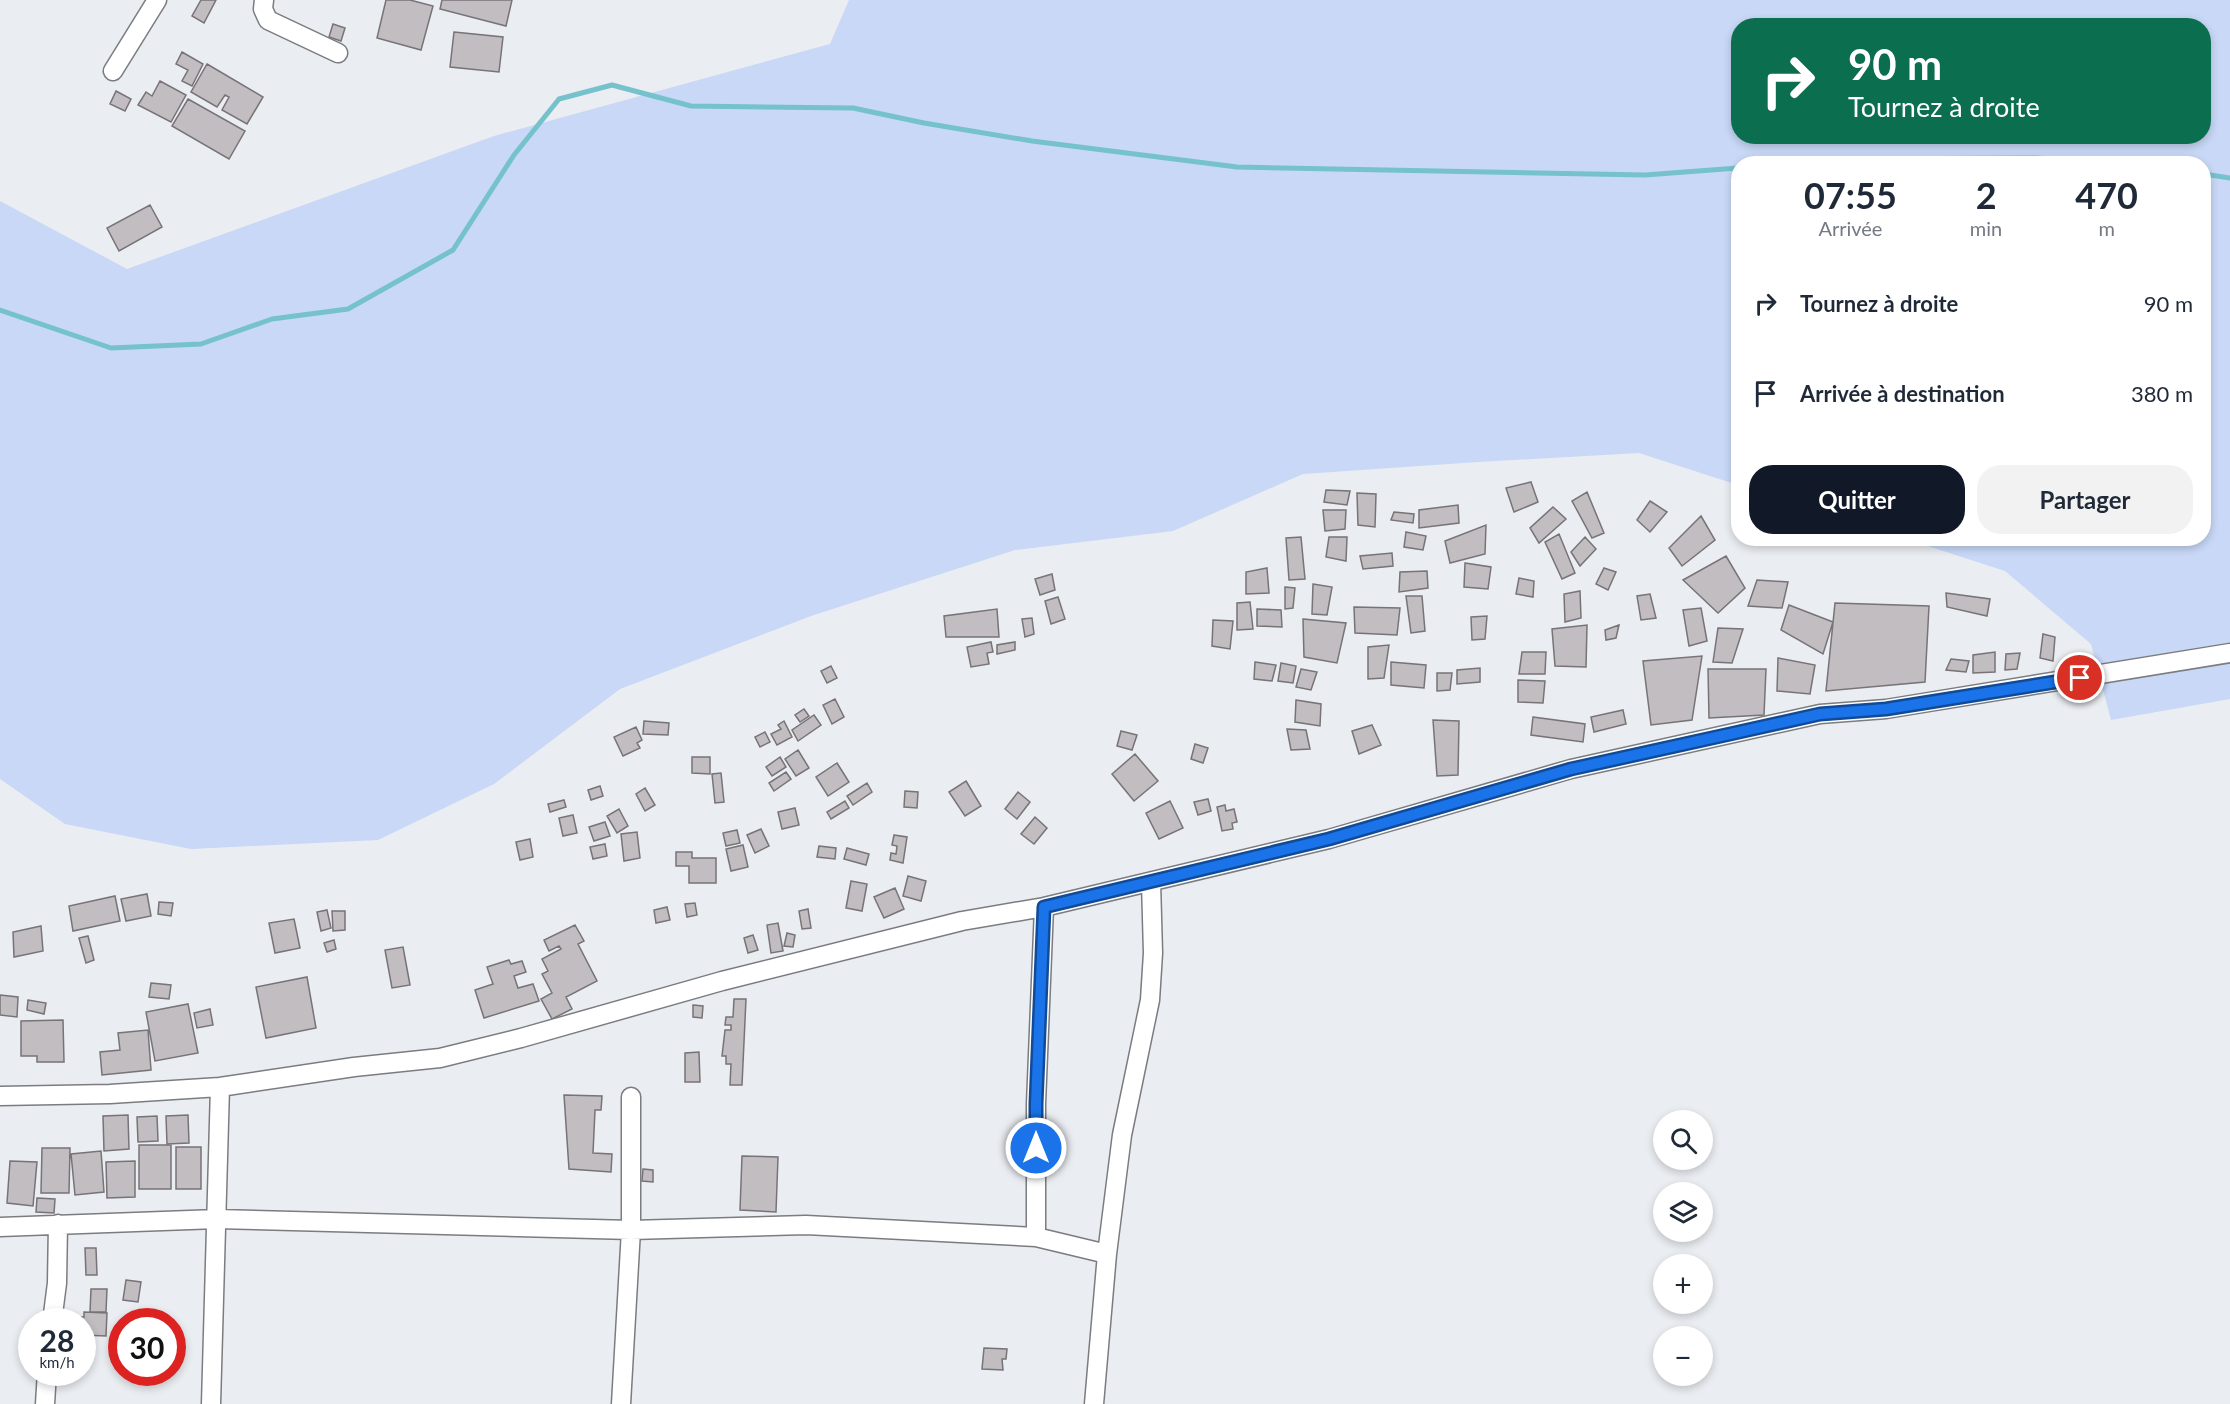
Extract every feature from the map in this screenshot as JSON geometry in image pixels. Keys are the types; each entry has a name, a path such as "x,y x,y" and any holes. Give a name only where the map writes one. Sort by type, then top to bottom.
{"street":[{"path":"113,71 157,0"},
{"path":"264,0 262,9 268,20 338,53"},
{"path":"0,1096 110,1094 220,1087 354,1067 440,1058 521,1038 722,981 962,921 1044,907 1329,839 1571,769 1809,717 1886,709 2230,653"},
{"path":"1094,1404 1107,1254 1122,1136 1150,1000 1153,953 1150,882"},
{"path":"1036,1237 1036,1104 1044,907"},
{"path":"211,1404 220,1087"},
{"path":"621,1404 631,1230 631,1097"},
{"path":"0,1227 217,1219 631,1230 806,1225 1036,1237 1107,1254"},
{"path":"54,1308 57,1283 58,1224"},
{"path":"45,1404 46,1386"}],"shaded area":[{"path":"849,0 2230,0 2230,699 2111,720 2091,644 2005,571 1928,546 2211,546 2211,156 1731,156 1731,483 1639,453 1303,474 1173,531 1015,550 811,616 620,689 494,784 378,840 191,849 65,824 0,779 0,201 127,269 494,136 830,44"}],"building":[{"path":"201,0 216,0 204,23 192,16"},
{"path":"386,0 410,0 433,6 421,50 377,38"},
{"path":"442,0 512,0 506,26 440,9"},
{"path":"333,24 345,28 341,41 329,37"},
{"path":"454,32 503,37 499,72 450,67"},
{"path":"182,52 203,64 192,86 182,81 188,70 176,64"},
{"path":"207,64 263,97 247,124 222,110 229,97 225,95 217,107 191,92"},
{"path":"160,81 186,95 171,122 138,105 146,92 152,96"},
{"path":"116,91 131,99 125,111 110,104"},
{"path":"188,99 245,131 229,159 172,126"},
{"path":"150,205 162,227 119,251 107,228"},
{"path":"1531,482 1538,502 1514,512 1506,488"},
{"path":"1326,490 1350,491 1347,505 1324,502"},
{"path":"1587,492 1604,533 1592,538 1572,501"},
{"path":"1357,493 1376,494 1375,527 1358,525"},
{"path":"1650,501 1667,512 1650,532 1637,520"},
{"path":"1458,505 1459,523 1419,528 1419,510"},
{"path":"1553,507 1566,519 1539,543 1530,528"},
{"path":"1323,510 1346,510 1345,529 1325,531"},
{"path":"1394,512 1414,514 1413,523 1391,520"},
{"path":"1701,516 1715,540 1682,566 1669,548"},
{"path":"1486,525 1485,554 1450,563 1445,541"},
{"path":"1406,532 1426,536 1423,550 1404,547"},
{"path":"1559,534 1575,573 1562,579 1545,542"},
{"path":"1301,537 1305,579 1289,580 1286,538"},
{"path":"1329,537 1347,537 1346,561 1326,557"},
{"path":"1585,537 1596,549 1580,566 1571,552"},
{"path":"1392,553 1393,566 1363,569 1360,556"},
{"path":"1726,556 1745,588 1718,613 1683,580"},
{"path":"1465,563 1491,567 1488,589 1464,587"},
{"path":"1267,568 1269,593 1246,594 1246,572"},
{"path":"1604,568 1616,572 1608,590 1596,584"},
{"path":"1427,571 1428,588 1399,592 1400,572"},
{"path":"1052,574 1055,590 1040,595 1035,579"},
{"path":"1519,578 1534,581 1533,597 1516,594"},
{"path":"1757,580 1788,582 1782,608 1748,606"},
{"path":"1313,584 1332,587 1327,615 1312,614"},
{"path":"1285,587 1295,588 1293,608 1285,609"},
{"path":"1580,591 1581,618 1565,622 1564,594"},
{"path":"1946,593 1990,599 1987,616 1947,607"},
{"path":"1650,594 1656,618 1641,620 1637,596"},
{"path":"1406,596 1422,596 1425,631 1411,633"},
{"path":"1058,597 1065,619 1051,624 1045,601"},
{"path":"1250,602 1253,629 1237,630 1237,603"},
{"path":"1835,603 1929,606 1925,682 1826,691"},
{"path":"1789,605 1833,622 1823,654 1781,630"},
{"path":"1354,607 1400,608 1397,635 1355,633"},
{"path":"1701,608 1707,641 1689,646 1683,610"},
{"path":"997,609 999,637 946,637 944,616"},
{"path":"1257,609 1281,610 1282,627 1257,626"},
{"path":"1487,616 1485,639 1472,640 1471,617"},
{"path":"1032,618 1034,634 1025,637 1022,619"},
{"path":"1303,619 1346,623 1337,663 1304,657"},
{"path":"1213,620 1233,621 1230,649 1212,646"},
{"path":"1587,625 1586,667 1555,666 1552,629"},
{"path":"1619,625 1616,638 1606,640 1605,630"},
{"path":"1718,628 1743,629 1732,663 1713,662"},
{"path":"2043,634 2055,637 2053,661 2040,658"},
{"path":"991,642 993,652 987,653 989,664 971,667 967,647"},
{"path":"1015,642 1015,650 997,654 997,645"},
{"path":"1389,645 1384,678 1368,679 1368,647"},
{"path":"1522,652 1546,652 1545,674 1519,674"},
{"path":"1995,652 1995,672 1973,673 1973,655"},
{"path":"2020,653 2017,669 2005,670 2006,654"},
{"path":"1702,656 1692,720 1651,725 1643,661"},
{"path":"1778,658 1815,665 1810,694 1777,691"},
{"path":"1951,659 1969,661 1966,672 1946,670"},
{"path":"1255,662 1276,665 1272,681 1254,679"},
{"path":"1391,662 1426,665 1424,688 1391,685"},
{"path":"1281,663 1296,666 1293,683 1278,681"},
{"path":"831,666 837,678 827,683 821,671"},
{"path":"1480,668 1480,682 1457,684 1457,670"},
{"path":"1301,669 1317,672 1311,690 1296,687"},
{"path":"1708,669 1766,669 1764,715 1709,718"},
{"path":"1437,673 1452,673 1450,690 1437,691"},
{"path":"1518,680 1545,681 1543,703 1518,702"},
{"path":"835,699 844,717 832,724 823,705"},
{"path":"1296,700 1321,704 1320,726 1295,722"},
{"path":"804,709 809,716 800,722 795,715"},
{"path":"1623,710 1626,724 1594,732 1591,717"},
{"path":"814,715 821,725 798,741 792,730"},
{"path":"1533,717 1585,724 1583,742 1531,735"},
{"path":"1433,720 1459,721 1458,775 1437,776"},
{"path":"644,721 669,723 668,735 643,734"},
{"path":"784,721 792,737 777,745 771,734 781,729 778,725"},
{"path":"1372,725 1381,745 1359,754 1352,731"},
{"path":"636,727 642,740 637,743 640,748 623,756 614,737"},
{"path":"1287,729 1306,730 1310,749 1291,750"},
{"path":"1121,731 1137,735 1132,750 1117,746"},
{"path":"765,732 770,742 760,747 755,737"},
{"path":"1195,744 1208,748 1203,763 1191,759"},
{"path":"798,750 809,768 796,776 785,759"},
{"path":"1135,754 1158,781 1134,801 1112,774"},
{"path":"692,757 710,757 710,774 692,773"},
{"path":"780,757 786,767 772,776 766,767"},
{"path":"837,763 849,782 828,796 816,777"},
{"path":"786,772 791,779 774,791 769,783"},
{"path":"721,773 724,802 715,803 712,774"},
{"path":"966,781 981,806 965,816 949,792"},
{"path":"867,783 872,792 853,805 847,796"},
{"path":"600,786 603,796 591,800 588,790"},
{"path":"645,788 655,805 645,811 636,794"},
{"path":"905,791 918,792 917,808 904,807"},
{"path":"1018,792 1030,802 1017,819 1005,809"},
{"path":"1208,799 1211,811 1198,815 1194,802"},
{"path":"564,800 566,807 550,812 548,804"},
{"path":"845,801 849,808 831,819 827,812"},
{"path":"1170,801 1183,828 1159,839 1146,813"},
{"path":"1225,805 1226,811 1234,809 1237,822 1232,823 1233,829 1222,831 1217,807"},
{"path":"795,808 799,825 782,829 778,812"},
{"path":"619,809 628,826 617,833 607,816"},
{"path":"573,815 577,833 563,836 559,818"},
{"path":"1035,817 1047,828 1034,844 1021,834"},
{"path":"605,822 610,836 594,841 589,827"},
{"path":"761,829 769,846 755,853 747,835"},
{"path":"737,830 740,843 726,846 723,833"},
{"path":"637,832 640,858 624,861 621,834"},
{"path":"894,835 907,837 903,863 890,860 891,853 896,854 897,846 892,845"},
{"path":"530,839 533,857 520,860 516,842"},
{"path":"605,844 607,856 593,859 590,847"},
{"path":"743,845 748,867 731,871 726,849"},
{"path":"819,846 836,848 835,859 817,857"},
{"path":"847,848 869,854 866,865 844,859"},
{"path":"676,852 692,852 692,858 716,858 716,883 689,883 689,866 676,866"},
{"path":"908,876 926,881 921,901 903,896"},
{"path":"851,881 867,884 862,911 846,908"},
{"path":"895,888 904,909 884,918 874,897"},
{"path":"147,894 151,916 126,921 121,899"},
{"path":"115,896 120,921 73,931 69,906"},
{"path":"159,902 173,903 171,916 158,914"},
{"path":"695,903 697,915 687,917 685,904"},
{"path":"667,907 670,920 656,923 654,910"},
{"path":"808,909 811,928 802,929 799,911"},
{"path":"327,910 331,928 321,931 317,912"},
{"path":"332,911 345,911 345,930 333,931"},
{"path":"294,919 300,948 275,953 269,923"},
{"path":"778,923 783,951 771,953 767,925"},
{"path":"575,925 584,941 578,944 597,981 566,997 572,1009 552,1019 541,999 552,993 542,974 548,971 542,959 561,949 559,946 549,951 544,940"},
{"path":"41,926 43,951 14,957 13,932"},
{"path":"787,933 795,935 793,947 784,946"},
{"path":"753,935 758,950 748,953 744,938"},
{"path":"88,936 94,960 86,963 79,938"},
{"path":"334,940 336,949 327,952 324,943"},
{"path":"403,947 410,985 392,988 385,950"},
{"path":"509,960 511,964 522,961 526,972 514,976 518,988 533,984 539,1001 484,1018 475,990 493,984 487,967"},
{"path":"307,977 316,1028 266,1038 256,987"},
{"path":"151,983 171,985 169,999 149,997"},
{"path":"0,995 18,997 17,1017 0,1015"},
{"path":"734,999 746,999 742,1085 730,1085 731,1064 726,1064 726,1056 722,1056 725,1030 731,1030 731,1025 725,1025 726,1017 733,1017"},
{"path":"28,1000 46,1003 44,1014 27,1010"},
{"path":"188,1004 198,1053 155,1061 146,1012"},
{"path":"693,1005 703,1006 702,1018 693,1017"},
{"path":"210,1009 213,1025 197,1028 194,1013"},
{"path":"63,1020 64,1062 37,1062 37,1056 21,1056 21,1021"},
{"path":"148,1030 151,1070 102,1075 100,1052 120,1050 118,1033"},
{"path":"699,1052 700,1082 685,1082 685,1053"},
{"path":"564,1095 602,1096 601,1110 595,1110 593,1153 612,1154 611,1172 569,1169"},
{"path":"128,1115 129,1149 104,1151 103,1116"},
{"path":"188,1115 189,1143 167,1144 166,1116"},
{"path":"157,1116 158,1141 138,1142 137,1117"},
{"path":"139,1145 171,1145 171,1189 139,1189"},
{"path":"176,1147 201,1147 201,1189 176,1189"},
{"path":"42,1148 70,1148 69,1193 41,1193"},
{"path":"101,1151 104,1192 75,1195 71,1154"},
{"path":"742,1156 778,1157 776,1212 740,1210"},
{"path":"10,1161 37,1162 33,1206 7,1203"},
{"path":"135,1161 135,1197 107,1198 106,1162"},
{"path":"643,1169 653,1170 653,1182 642,1181"},
{"path":"37,1198 55,1199 54,1213 36,1212"},
{"path":"85,1248 96,1248 97,1275 86,1275"},
{"path":"126,1280 141,1282 138,1302 123,1300"},
{"path":"91,1289 107,1289 106,1312 96,1312 96,1308 90,1308"},
{"path":"96,1313 107,1313 106,1336 96,1336"},
{"path":"984,1348 1007,1349 1006,1359 1002,1359 1003,1370 982,1369"}],"waterway":[{"path":"0,310 111,348 201,344 272,319 348,309 453,250 514,155 559,99 612,85 691,106 853,108 924,123 1032,141 1237,167 1645,175 1731,169"},
{"path":"2211,175 2230,178"}],"route":[{"path":"1036,1148 1044,907 1329,839 1571,769 1820,714 1886,709 2080,678"}]}
